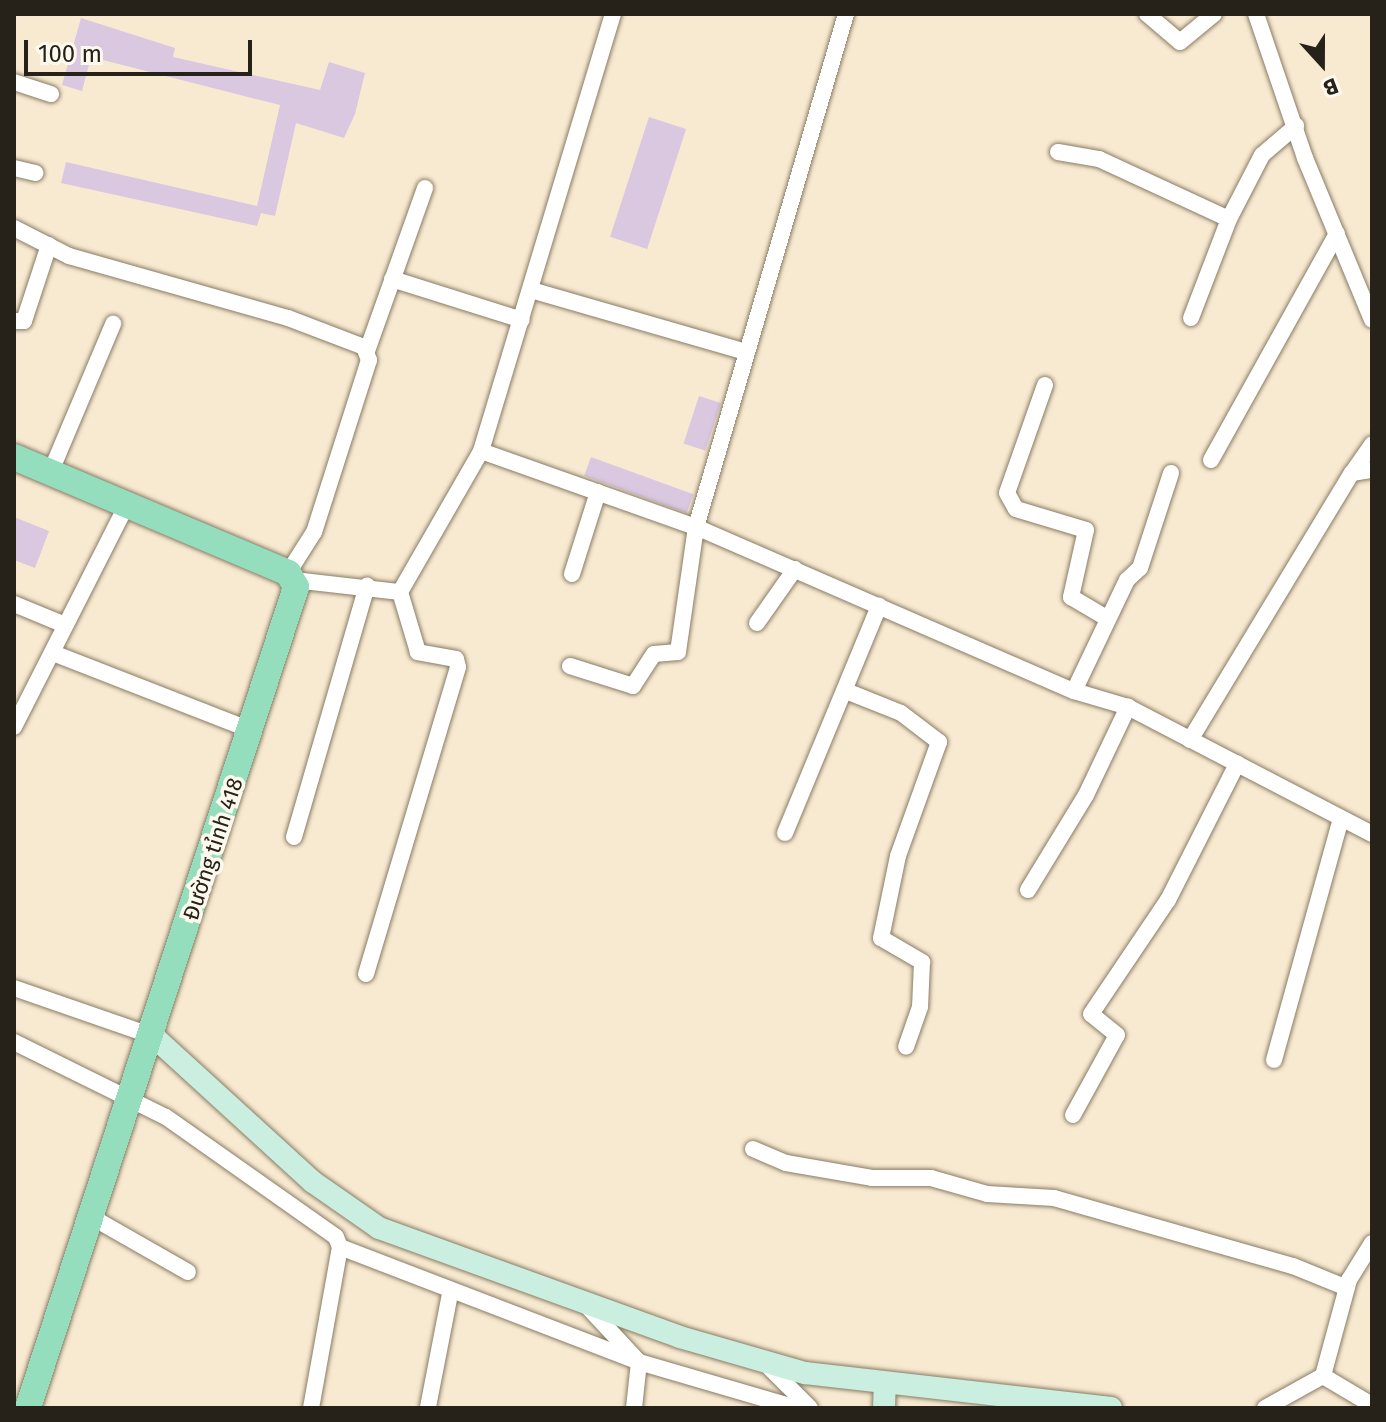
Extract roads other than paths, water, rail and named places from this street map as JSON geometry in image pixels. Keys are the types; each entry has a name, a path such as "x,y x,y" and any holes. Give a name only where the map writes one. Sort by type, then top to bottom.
{"main road":[{"path":"14,457 291,576"},
{"name":"Đường tỉnh 418","path":"28,1408 88,1215 153,1036 295,597 291,576"},
{"path":"153,1036 313,1182 379,1228 582,1301 761,1360 885,1383 1111,1408"},
{"path":"884,1408 885,1383"}],"street":[{"path":"366,974 458,667 456,659 418,652 400,592 481,451 613,14"},
{"path":"570,666 633,686 654,654 678,652 696,527 743,351 846,14"},
{"path":"1147,14 1180,42 1214,14"},
{"path":"1256,14 1372,320"},
{"path":"14,82 51,94"},
{"path":"1191,318 1229,219 1262,155 1296,126"},
{"path":"1058,152 1099,159 1229,219"},
{"path":"14,168 35,173"},
{"path":"400,592 291,576 314,532 367,351 425,188"},
{"path":"14,228 49,245 288,318 367,351"},
{"path":"1211,460 1337,234"},
{"path":"14,321 24,321 49,245"},
{"path":"392,279 522,320"},
{"path":"531,290 743,351"},
{"path":"51,471 113,324"},
{"path":"1045,385 1007,493 1016,509 1086,530 1071,597 1108,619"},
{"path":"1190,740 1372,444"},
{"path":"481,451 696,527 1074,691 1128,707 1372,834"},
{"path":"1352,473 1372,470"},
{"path":"1074,691 1127,580 1140,568 1171,473"},
{"path":"572,574 598,492"},
{"path":"14,727 127,504"},
{"path":"757,623 795,569"},
{"path":"294,837 367,585"},
{"path":"14,604 65,625"},
{"path":"785,833 879,606"},
{"path":"53,653 251,730"},
{"path":"846,691 901,713 939,742 898,856 881,938 922,962 920,1007 906,1047"},
{"path":"1028,890 1086,795 1128,707"},
{"path":"1073,1115 1117,1035 1091,1014 1168,900 1237,764"},
{"path":"1274,1060 1341,819"},
{"path":"14,988 153,1036"},
{"path":"14,1042 166,1117 322,1224 340,1247 450,1294 639,1362 796,1408"},
{"path":"753,1149 786,1163 872,1178 931,1178 987,1194 1054,1198 1293,1266 1347,1288"},
{"path":"88,1215 188,1272"},
{"path":"1265,1408 1323,1376 1347,1288 1372,1243"},
{"path":"311,1408 340,1247"},
{"path":"428,1407 450,1294"},
{"path":"582,1301 639,1362 634,1408"},
{"path":"761,1360 810,1408"},
{"path":"1323,1376 1372,1405"}]}
